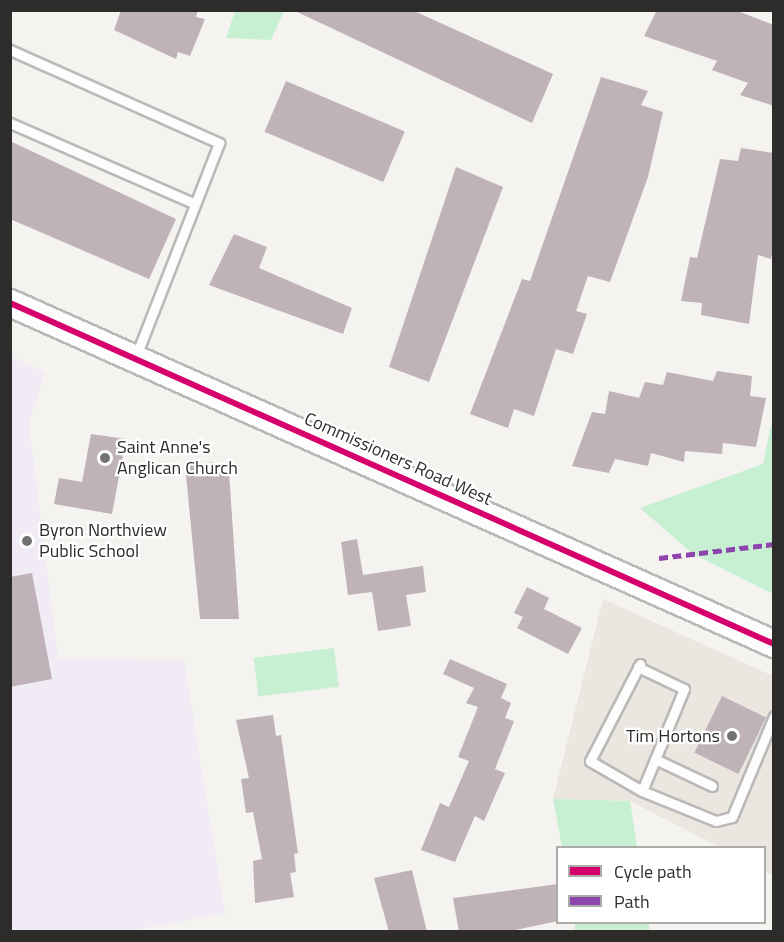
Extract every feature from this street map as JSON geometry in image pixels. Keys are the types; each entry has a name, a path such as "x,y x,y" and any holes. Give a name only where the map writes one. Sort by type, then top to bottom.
{"main road":[{"name":"Commissioners Road West","path":"10,303 774,644"}],"lane":[{"path":"10,50 219,143 135,358"},
{"path":"10,123 195,204"},
{"path":"642,791 684,689 639,665 590,759 642,791 716,821 732,816 774,716"},
{"path":"655,759 712,786"}],"shaded area":[{"name":"Byron Northview Public School","path":"11,357 45,372 29,424 58,659 184,660 225,913 129,931 11,932"},
{"path":"603,599 773,676 773,876 766,872 766,846 717,846 630,801 553,799"}],"green space":[{"path":"235,10 284,11 271,40 226,38"},
{"path":"771,425 774,426 773,594 693,554 640,508 763,464"},
{"path":"334,648 339,687 258,697 254,658"},
{"path":"553,799 630,801 637,846 562,846"},
{"path":"575,924 649,924 649,931 575,931"}],"building":[{"path":"121,10 198,10 196,17 205,19 190,56 178,52 176,59 114,30"},
{"path":"293,10 412,10 553,74 532,123"},
{"path":"657,10 735,10 774,25 774,106 740,95 748,83 712,70 717,61 644,36"},
{"path":"601,77 648,91 641,105 663,112 648,177 610,282 588,276 576,311 587,314 573,354 556,349 534,416 514,409 508,428 470,414 522,279 530,281"},
{"path":"286,81 405,131 383,182 265,132"},
{"path":"10,141 176,219 149,279 10,219"},
{"path":"741,148 774,153 774,245 771,259 758,255 749,324 701,315 702,303 681,301 690,257 697,258 720,159 738,161"},
{"path":"456,167 503,187 429,382 389,367"},
{"path":"234,234 267,247 259,268 352,308 343,334 209,285"},
{"path":"717,371 752,376 750,396 766,398 756,447 723,443 722,454 685,451 684,462 651,453 648,466 615,459 609,473 572,466 592,412 605,414 609,391 639,398 645,382 663,385 667,372 713,381"},
{"name":"Saint Anne's Anglican Church","path":"91,434 126,439 112,514 54,504 59,478 82,482"},
{"path":"213,462 214,472 229,472 239,619 200,619 185,465"},
{"path":"357,539 363,575 423,566 426,592 406,595 411,626 378,631 372,592 348,595 341,542"},
{"path":"32,573 52,679 10,687 10,577"},
{"path":"527,587 549,598 544,609 582,628 568,654 517,628 523,617 514,613"},
{"path":"450,659 507,684 501,698 511,703 505,718 514,721 495,769 505,773 484,821 475,816 455,862 421,850 440,803 449,807 469,761 458,757 478,707 466,703 474,688 443,674"},
{"name":"Tim Hortons","path":"722,696 766,717 738,774 694,753"},
{"path":"273,715 276,736 281,735 298,853 294,854 296,872 290,873 294,897 255,903 253,861 262,859 253,812 246,813 241,779 249,778 236,720"},
{"path":"412,870 427,932 389,932 374,878"},
{"path":"556,884 556,921 505,932 459,932 453,898"}],"marked path":[{"path":"659,558 774,544"}],"cycle path":[{"path":"10,303 774,644"}],"place":[{"name":"Saint Anne's Anglican Church","path":"105,458"},
{"name":"Byron Northview Public School","path":"27,541"},
{"name":"Tim Hortons","path":"732,736"}]}
